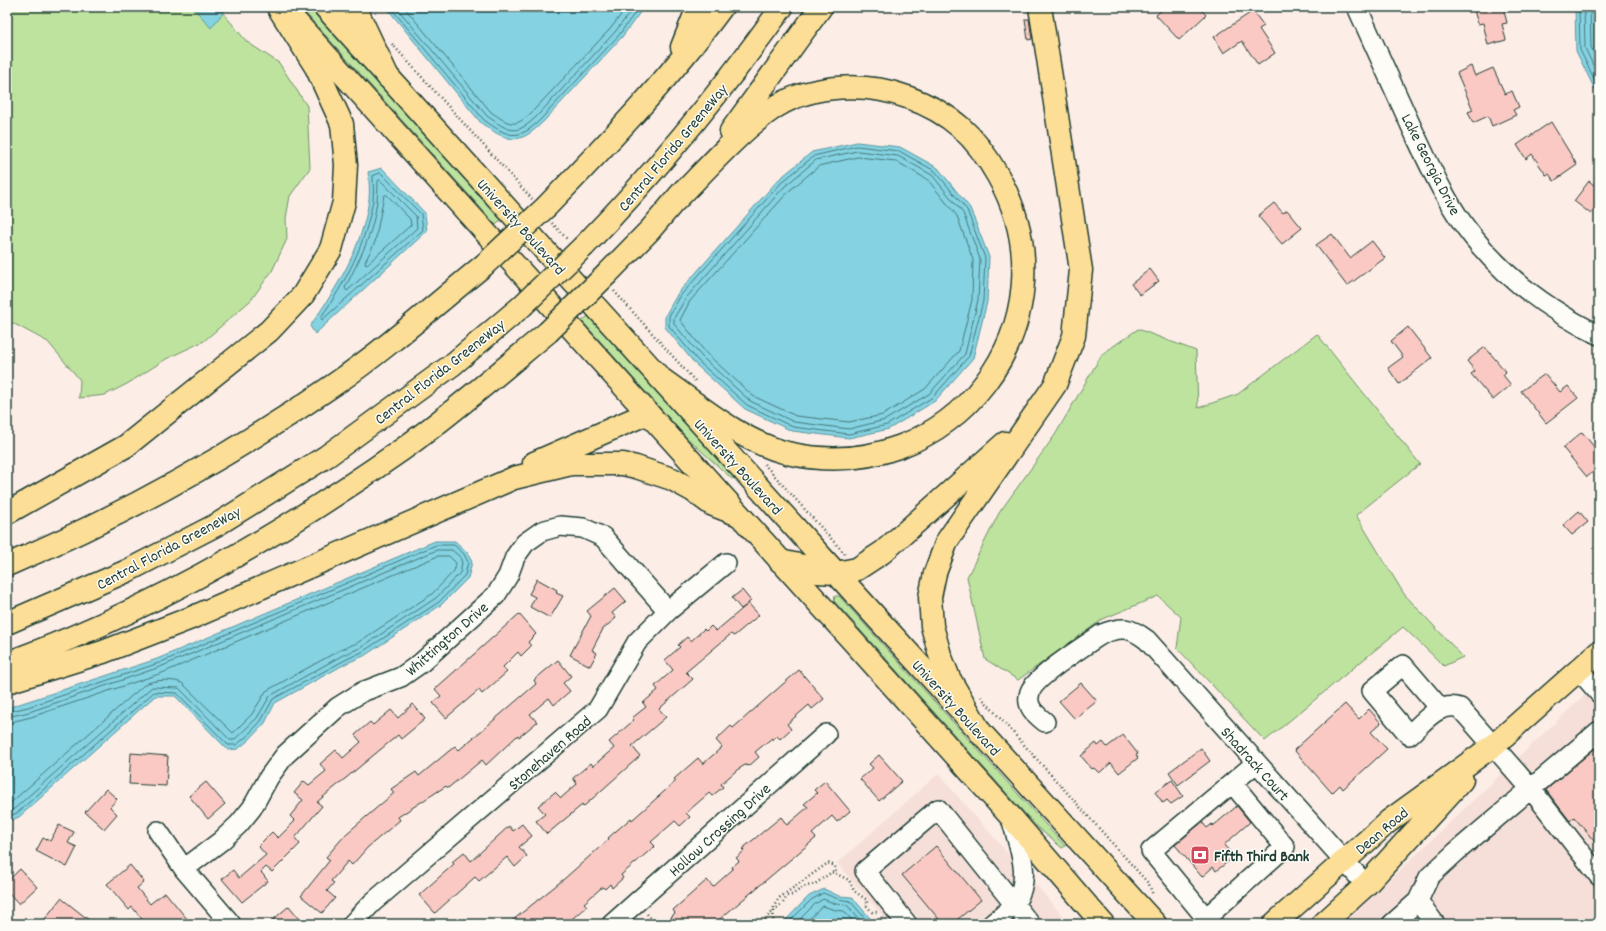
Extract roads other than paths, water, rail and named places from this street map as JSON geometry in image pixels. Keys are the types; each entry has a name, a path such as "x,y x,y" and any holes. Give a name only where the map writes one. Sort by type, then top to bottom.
{"main road":[{"path":"7,513 126,446 269,331 303,295 332,249 344,202 346,165 342,124 316,67 278,7"},
{"name":"University Boulevard","path":"283,7 1011,817 1103,924"},
{"name":"University Boulevard","path":"325,7 982,735 1155,924"},
{"path":"355,7 388,77"},
{"path":"674,68 698,7"},
{"path":"7,565 61,542 134,506 255,437 336,384 419,319 484,265 547,206 616,134 674,68 722,7"},
{"name":"Central Florida GreeneWay","path":"7,623 127,571 224,520 333,451 452,365 522,306 584,246 634,194 692,127 782,7"},
{"path":"675,201 749,109 821,7"},
{"path":"982,735 949,678 940,655 932,626 930,597 935,573 947,541 1055,385 1074,336 1081,270 1040,7"},
{"path":"7,663 127,613 211,570 327,501 404,448 475,393 548,332 607,274 675,201 759,120 776,107 794,98 814,91 853,87 894,92 930,105 962,128 986,155 1008,195 1018,230 1024,266 1021,300 1012,336 995,371 974,399 955,416 921,438 886,450 848,458 816,457 786,452 748,438 660,378"},
{"path":"514,478 536,461 648,413"},
{"path":"780,561 803,566 817,572 836,573 857,568 877,556 1029,422"},
{"path":"7,682 95,654 191,618 514,478 571,464 623,464 648,470 672,479 692,490 711,504 739,515"},
{"name":"Dean Road","path":"1274,924 1389,821 1494,745 1599,652"},
{"name":"Dean Road","path":"1323,924 1366,885 1494,745"}],"street":[{"name":"Lake Georgia Drive","path":"1357,7 1435,177 1455,213 1495,263 1532,295 1568,318 1599,335"},
{"name":"Whittington Drive","path":"184,869 221,841 239,824 252,808 269,776 285,755 338,707 362,692 401,677 421,663 496,595 508,576 515,557 525,543 542,531 560,526 583,528 603,537 668,611"},
{"name":"Stonehaven Road","path":"352,924 372,903 598,709 637,642 668,611 726,563"},
{"name":"Shadrack Court","path":"1045,722 1030,708 1028,700 1033,686 1102,634 1124,628 1132,630 1147,640 1366,885"},
{"path":"1579,670 1599,693"},
{"path":"1440,708 1451,705 1460,708 1531,789 1599,876"},
{"path":"1392,924 1418,901 1429,877 1599,731"},
{"name":"Hollow Crossing Drive","path":"612,924 826,734"},
{"path":"1233,784 1285,847 1206,918 1151,852 1256,763"},
{"path":"907,924 864,871 938,809 1030,924"},
{"path":"992,924 1014,904 1023,887 1025,870 1011,817"},
{"path":"158,831 184,869 231,924"},
{"path":"1418,901 1435,924"}],"water":[{"path":"193,7 225,7 226,9 211,28"},
{"path":"386,7 644,7 622,37 544,121 527,135 513,139 506,138 481,123"},
{"path":"1575,7 1599,7 1599,98 1576,51"},
{"path":"857,142 900,147 938,168 970,208 989,257 987,302 973,358 935,401 889,429 849,438 792,431 745,409 695,364 665,327 665,316 678,293 778,180 812,152"},
{"path":"382,168 425,213 427,231 315,334 310,326 339,282 355,250 361,233 369,199 368,172"},
{"path":"435,541 455,541 467,552 472,562 468,578 441,605 364,656 347,663 275,703 265,723 238,749 228,750 175,696 155,696 19,817 9,821 7,820 7,708 157,659"},
{"path":"824,889 839,896 852,897 875,924 782,924 809,896"}],"place":[{"name":"Fifth Third Bank","path":"1200,855"}]}
